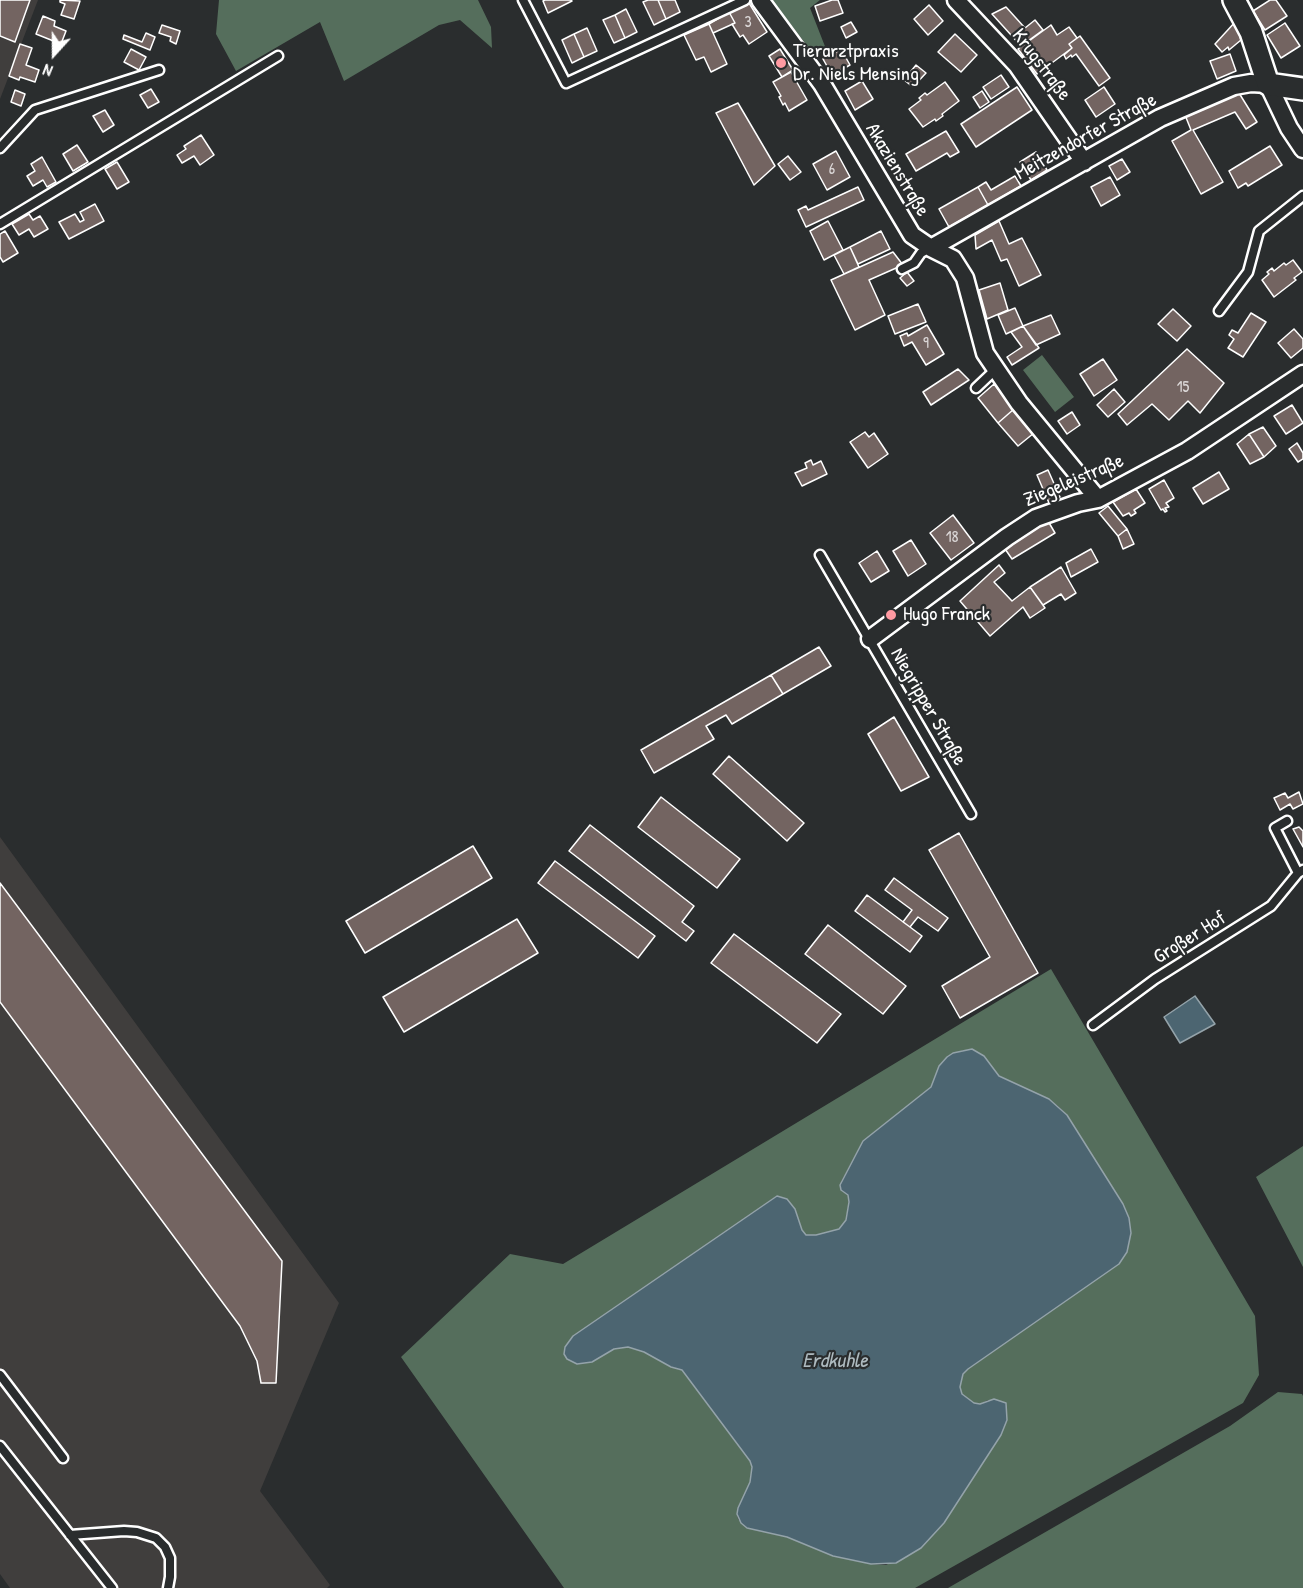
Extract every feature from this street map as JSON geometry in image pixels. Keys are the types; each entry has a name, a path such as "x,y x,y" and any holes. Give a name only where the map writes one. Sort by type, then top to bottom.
{"street":[{"name":"Akazienstraße","path":"760,0 822,84 912,235 953,259 964,278 985,353 1019,403 1098,499"},
{"name":"Krugstraße","path":"956,0 1017,65 1084,162"},
{"path":"1234,0 1251,32 1268,84 1289,128 1303,149"},
{"name":"Meitzendorfer Straße","path":"931,248 1160,118 1234,86 1251,83 1268,84"},
{"path":"1268,84 1303,89"},
{"name":"Ziegeleistraße","path":"870,639 1006,537 1036,518 1078,502 1098,499 1187,452 1303,374"}],"lane":[{"path":"523,0 566,83 745,0"},
{"path":"528,9 530,0"},
{"path":"0,224 278,56"},
{"path":"0,148 35,110 159,70"},
{"path":"1219,311 1248,272 1259,231 1303,196"},
{"path":"902,269 914,263 921,253 931,248"},
{"path":"976,388 996,369"},
{"name":"Niegripper Straße","path":"820,555 971,814"},
{"name":"Großer Hof","path":"1093,1025 1155,979 1271,906 1300,871 1275,828 1287,821"},
{"path":"0,1375 63,1458"},
{"path":"0,1446 111,1588"},
{"path":"70,1535 117,1530 152,1536 168,1553 170,1567 168,1588"}],"shaded area":[{"path":"0,0 38,0 0,99"},
{"path":"0,837 339,1303 260,1491 330,1585 327,1588 10,1588 0,1574"}],"green space":[{"path":"219,0 478,0 491,27 492,48 460,20 439,25 344,81 320,22 236,71 216,34"},
{"path":"772,0 820,0 810,8 826,49 815,56"},
{"path":"1042,355 1074,397 1055,412 1023,370"},
{"path":"1051,969 1255,1316 1259,1375 1243,1403 915,1588 564,1588 401,1357 510,1254 563,1264","holes":["964,1050 987,1060 995,1073 1049,1099 1067,1115 1123,1204 963,1374 960,1387 962,1394 974,1403 980,1404 988,1400 1007,1420 1001,1435 944,1523 921,1548 886,1565 871,1564 833,1556 787,1537 747,1528 738,1519 737,1514 750,1482 752,1467 750,1461 682,1370 628,1347 614,1349 592,1362 564,1350 565,1347 573,1336 777,1196 787,1199 795,1209 806,1235 839,1229 846,1220 849,1202 848,1195 842,1191 841,1182 863,1141 931,1087 939,1066 947,1057"]},
{"path":"1303,1146 1303,1267 1256,1177"},
{"path":"1278,1392 1302,1394 1303,1396 1303,1588 948,1588 1230,1426"}],"water":[{"path":"1195,996 1215,1024 1180,1043 1164,1017"},
{"name":"Erdkuhle","path":"972,1049 984,1056 999,1076 1049,1099 1067,1115 1123,1204 1129,1218 1131,1233 1127,1252 1119,1264 963,1374 960,1387 962,1394 974,1403 980,1404 994,1399 1006,1403 1007,1420 1001,1435 944,1523 921,1548 896,1563 871,1564 833,1556 787,1537 747,1528 741,1523 737,1514 750,1482 752,1467 750,1461 682,1370 628,1347 614,1349 592,1362 577,1364 567,1359 564,1354 565,1347 573,1336 777,1196 787,1199 795,1209 806,1235 839,1229 846,1220 849,1202 848,1195 841,1190 840,1185 863,1141 931,1087 939,1066 947,1057 953,1053"}],"building":[{"path":"0,0 30,0 15,42 0,36"},
{"path":"60,0 80,1 74,19 61,15 65,4"},
{"path":"658,0 666,19 654,25 643,2"},
{"path":"658,0 675,0 680,12 666,19"},
{"path":"838,0 843,13 820,21 815,6"},
{"path":"1270,0 1276,0 1287,16 1265,30 1253,11"},
{"path":"543,1 572,1 548,13"},
{"path":"749,3 767,32 749,44 743,35 740,37 732,24 735,23 729,12"},
{"path":"929,5 943,21 928,35 914,19"},
{"path":"1006,7 1025,28 1035,20 1043,30 1021,46 992,14"},
{"path":"626,9 637,32 625,38 615,15"},
{"path":"729,12 735,23 713,33 709,24"},
{"path":"615,15 625,38 614,43 603,20"},
{"path":"43,16 55,21 54,26 66,31 61,44 36,34"},
{"path":"1236,21 1241,40 1229,50 1228,47 1222,52 1215,44"},
{"path":"851,22 857,32 846,38 841,27"},
{"path":"1285,23 1300,46 1281,58 1267,35"},
{"path":"709,24 727,64 711,72 704,57 696,60 684,35"},
{"path":"162,25 180,31 176,44 170,41 171,37 159,33"},
{"path":"1051,25 1057,35 1069,27 1077,38 1069,44 1072,48 1037,74 1018,49"},
{"path":"587,28 597,51 584,57 574,34"},
{"path":"146,33 155,37 150,50 123,39 124,35 142,42"},
{"path":"574,34 584,57 572,63 562,40"},
{"path":"955,34 977,55 961,72 938,52"},
{"path":"1080,36 1110,78 1099,86 1076,54 1066,59 1064,55 1072,48 1069,44"},
{"path":"20,44 32,48 26,65 39,70 35,82 9,76"},
{"path":"131,49 146,57 139,70 124,62"},
{"name":"Tierarztpraxis Dr. Niels Mensing","path":"780,49 793,70 782,77 769,56"},
{"path":"841,49 850,65 832,75 823,59"},
{"path":"1230,54 1236,71 1217,79 1210,61"},
{"path":"916,65 926,73 913,87 904,80"},
{"path":"791,72 807,100 789,111 785,103 783,105 773,82"},
{"path":"1001,75 1009,87 991,99 983,87"},
{"path":"862,81 873,99 855,110 845,91"},
{"path":"945,82 959,101 942,114 943,116 923,127 909,109 921,100 919,98 925,93 927,95"},
{"path":"1017,87 1032,110 976,147 961,124"},
{"path":"1104,87 1115,104 1096,117 1085,100"},
{"path":"151,89 159,102 148,108 140,95"},
{"path":"15,90 25,94 21,106 11,102"},
{"path":"982,91 989,102 980,108 973,97"},
{"path":"1239,93 1257,122 1246,129 1235,112 1193,130 1223,182 1201,194 1172,141 1191,130 1185,115"},
{"path":"738,103 775,166 754,185 716,113"},
{"path":"105,110 114,125 103,132 93,116"},
{"path":"946,131 959,152 950,157 947,153 916,171 906,154"},
{"path":"201,135 214,155 200,165 194,156 182,163 177,155 186,149 184,146"},
{"path":"77,145 88,162 73,171 63,154"},
{"path":"1270,146 1282,165 1248,186 1246,183 1238,188 1229,171"},
{"path":"836,151 850,177 827,190 813,164"},
{"path":"1036,152 1047,170 1031,180 1020,162"},
{"path":"788,156 801,172 790,180 778,164"},
{"path":"42,157 56,182 47,187 43,180 33,186 27,176 35,171 31,164"},
{"path":"1122,159 1130,172 1117,180 1109,166"},
{"path":"117,162 129,182 117,189 105,169"},
{"path":"1015,176 1021,186 988,205 978,187 986,182 991,190"},
{"path":"1110,177 1120,195 1101,206 1091,187"},
{"path":"858,187 864,200 806,227 798,210 806,206 808,210"},
{"path":"978,187 988,205 949,227 939,209"},
{"path":"95,204 104,221 69,239 59,222 75,214 80,222 84,220 80,212"},
{"path":"29,214 33,220 40,216 48,229 34,237 29,229 19,235 12,224"},
{"path":"828,221 843,250 824,260 810,231"},
{"path":"999,221 1009,244 1022,238 1041,275 1019,286 1007,259 1001,261 992,240 976,249 975,235"},
{"path":"5,231 18,253 3,262 0,257 0,234"},
{"path":"881,231 890,249 858,264 850,247"},
{"path":"850,247 859,267 844,274 834,255"},
{"path":"893,252 903,265 869,280 885,315 855,330 831,280"},
{"path":"1293,260 1302,272 1294,278 1296,280 1274,297 1262,280 1272,268 1274,271 1284,263 1286,265"},
{"path":"907,272 914,281 907,286 900,278"},
{"path":"1000,283 1008,310 987,319 979,290"},
{"path":"918,304 926,322 895,334 888,316"},
{"path":"1015,308 1023,326 1006,334 998,315"},
{"path":"1173,309 1191,326 1177,341 1158,324"},
{"path":"1251,313 1266,322 1243,357 1228,348 1234,339 1229,335 1232,330 1238,333"},
{"path":"1051,315 1060,334 1036,345 1023,326"},
{"path":"927,325 944,354 926,365 912,342 904,346 900,336 907,333 908,336"},
{"path":"1023,326 1039,348 1012,365 1007,357 1022,347 1011,332"},
{"path":"1294,329 1303,339 1303,348 1291,358 1278,343"},
{"path":"1187,349 1224,383 1200,413 1188,401 1169,420 1152,404 1127,425 1118,414"},
{"path":"1103,359 1117,380 1094,396 1080,374"},
{"path":"958,369 969,380 931,405 923,392"},
{"path":"994,384 1014,409 998,423 978,398"},
{"path":"1114,389 1125,402 1108,417 1097,405"},
{"path":"1292,405 1303,423 1286,434 1274,416"},
{"path":"1014,409 1034,433 1018,446 998,423"},
{"path":"1072,412 1080,425 1067,434 1058,421"},
{"path":"1263,427 1276,446 1264,457 1249,434"},
{"path":"865,432 869,437 874,433 888,454 868,468 850,442"},
{"path":"1249,434 1264,457 1250,464 1237,444"},
{"path":"1297,443 1303,453 1303,459 1298,462 1289,449"},
{"path":"811,460 813,465 821,461 827,474 802,486 795,473 807,468 805,463"},
{"path":"1048,470 1060,497 1049,503 1037,475"},
{"path":"1219,472 1229,489 1203,504 1193,488"},
{"path":"1164,480 1174,498 1166,503 1169,507 1165,508 1167,511 1165,512 1161,510 1149,489"},
{"path":"1136,489 1145,503 1134,510 1136,513 1131,516 1129,513 1123,516 1113,502"},
{"path":"1108,506 1127,529 1118,536 1099,513"},
{"path":"953,515 974,543 951,560 930,533"},
{"path":"1048,521 1055,533 1012,559 1003,546"},
{"path":"1127,529 1134,544 1123,549 1118,536"},
{"path":"911,540 926,564 908,576 893,551"},
{"path":"1091,549 1098,562 1071,577 1066,563"},
{"path":"877,551 889,571 871,582 859,563"},
{"path":"999,565 1005,573 994,582 1012,601 1030,587 1045,608 1030,618 1023,607 990,636 960,601"},
{"path":"1061,567 1076,593 1065,600 1061,594 1043,605 1030,587"},
{"path":"819,647 831,666 783,694 771,675"},
{"path":"771,675 783,694 732,724 726,715 706,726 714,739 654,773 641,750"},
{"path":"894,717 929,777 901,791 868,734"},
{"path":"729,756 804,823 787,841 713,774"},
{"path":"1299,792 1303,804 1293,809 1290,804 1280,810 1274,798 1285,793 1288,798"},
{"path":"661,797 740,859 717,888 638,827"},
{"path":"590,825 694,906 682,922 694,931 686,941 569,851"},
{"path":"1299,827 1303,831 1303,847 1293,829"},
{"path":"959,833 1038,973 960,1018 942,986 990,957 929,850"},
{"path":"473,846 492,878 365,953 346,921"},
{"path":"555,861 655,936 638,958 538,883"},
{"path":"894,878 948,918 938,931 918,917 910,927 903,922 912,910 885,890"},
{"path":"0,883 282,1261 276,1383 261,1383 257,1361 240,1326 0,1002"},
{"path":"867,895 922,936 910,952 855,911"},
{"path":"517,919 538,953 404,1032 383,997"},
{"path":"828,925 906,986 883,1014 805,954"},
{"path":"734,934 841,1014 817,1043 711,963"}],"place":[{"name":"Tierarztpraxis Dr. Niels Mensing","path":"781,63"},
{"name":"Hugo Franck","path":"891,615"}]}
